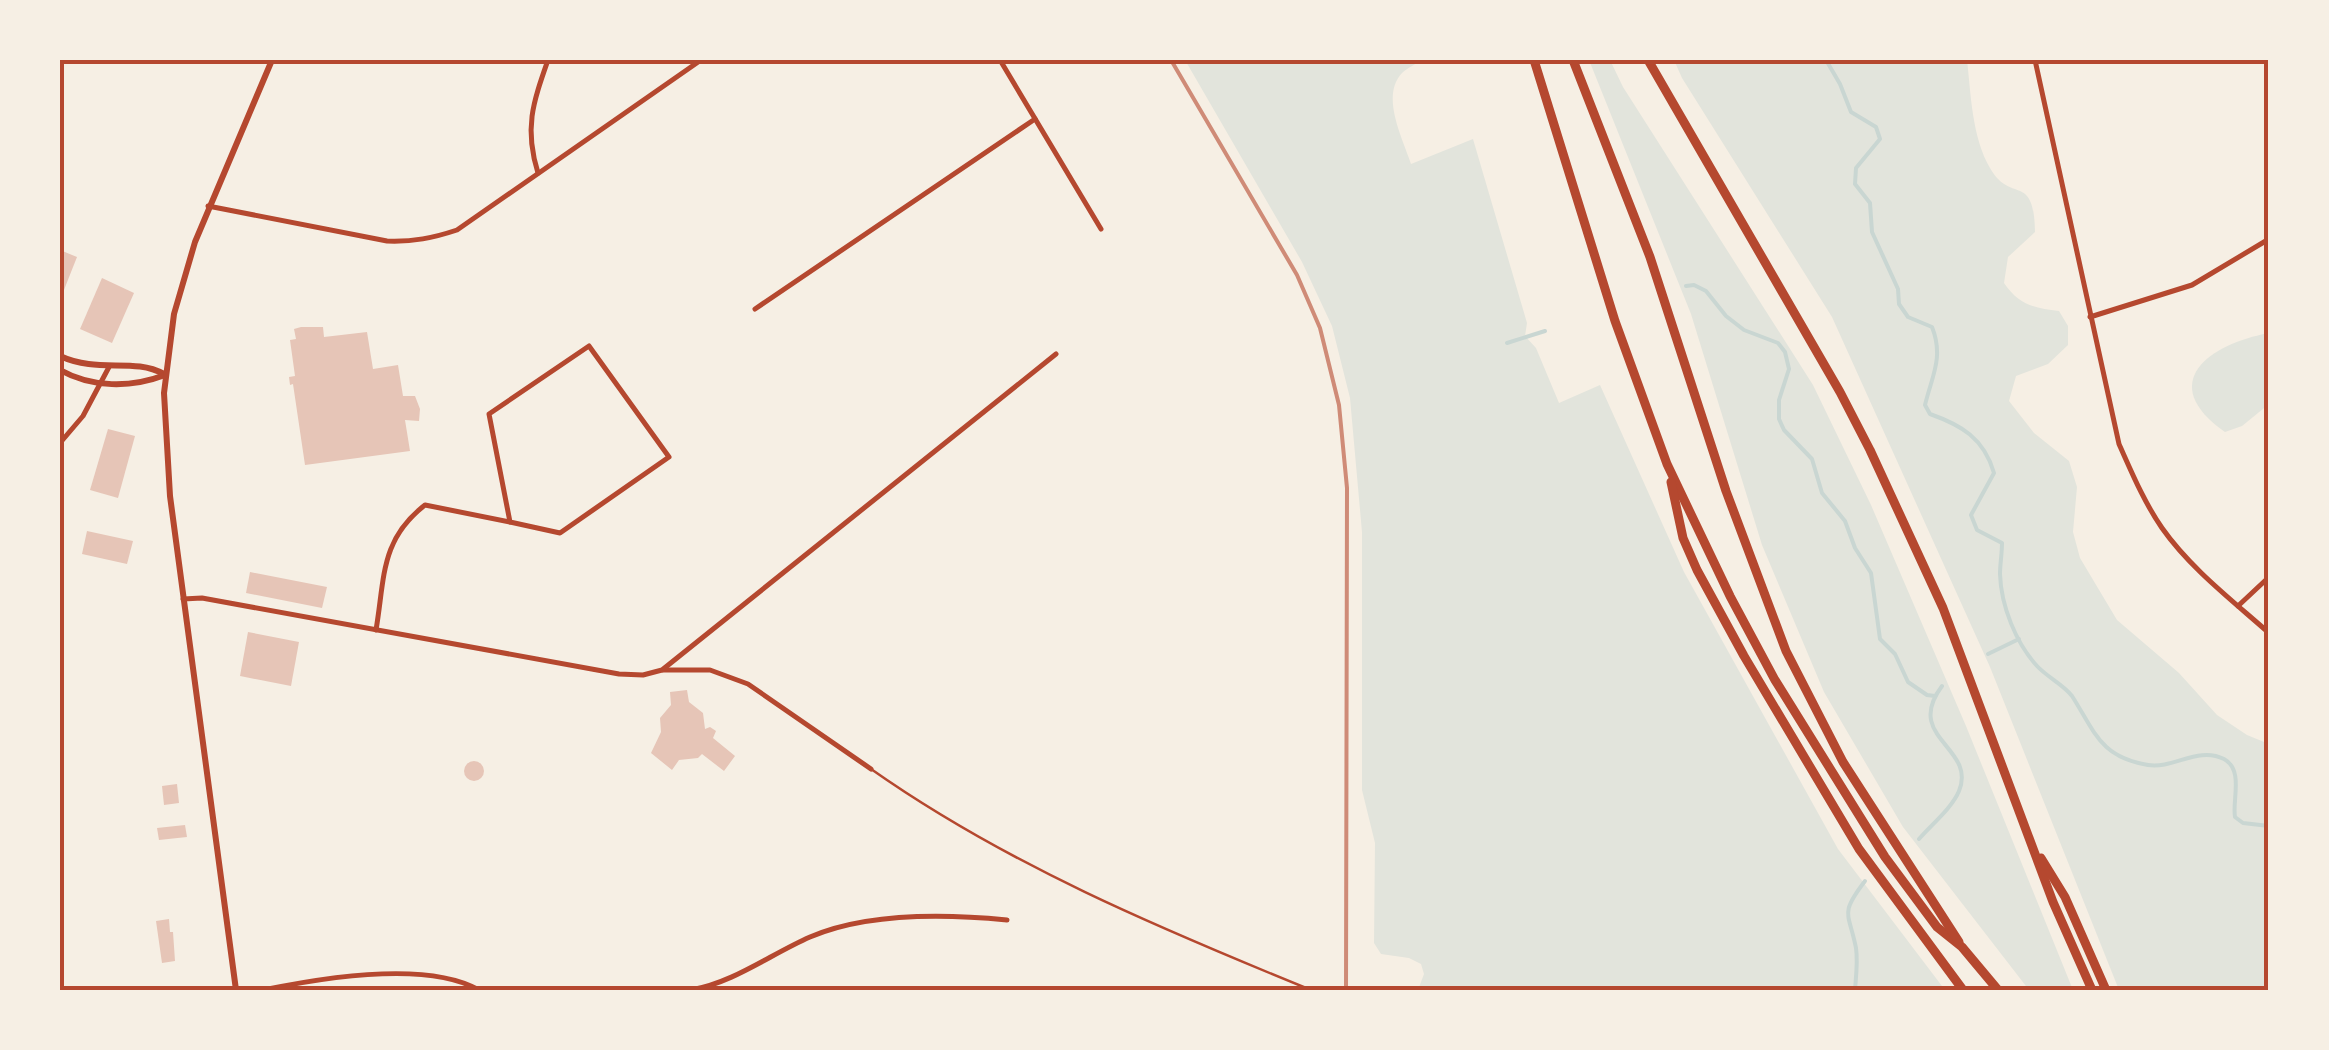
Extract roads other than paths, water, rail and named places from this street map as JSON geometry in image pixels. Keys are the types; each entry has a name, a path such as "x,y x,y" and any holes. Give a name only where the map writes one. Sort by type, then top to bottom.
{"highway":[{"path":"1534,60 1614,321 1667,464 1730,596 1826,764 1910,892 1937,927 1962,947"},
{"path":"1573,60 1650,257 1731,508 1786,650 1843,762 1962,947 1998,990"},
{"path":"1648,60 1870,450 1949,623 2030,840 2092,990"},
{"path":"1667,464 1683,538 1731,634 1859,849 1963,990"},
{"path":"2030,840 2065,897 2106,990"}],"main road":[{"path":"236,990 166,460 165,375 178,298 208,206 272,60"},
{"path":"60,356 82,364 148,366 165,375"},
{"path":"60,370 79,381 100,384 147,382 165,375"}],"street":[{"path":"538,174 531,151 530,114 548,60"},
{"path":"208,206 302,226 411,242 457,230 702,60"},
{"path":"1000,60 1101,229"},
{"path":"2035,60 2119,444 2140,492 2163,529 2269,634"},
{"path":"755,308 1036,119"},
{"path":"2090,317 2192,285 2269,239"},
{"path":"376,630 391,542 406,520 425,505 560,533 669,456 588,346 490,414 510,522"},
{"path":"662,670 1056,354"},
{"path":"60,443 82,416 110,367"},
{"path":"2238,606 2269,578"},
{"path":"183,599 202,598 619,674 643,676 662,670 710,670 748,684 872,769"},
{"path":"691,990 720,982 806,939 854,922 1007,920"},
{"path":"263,990 315,979 395,974 427,976 479,990"}],"lane":[{"path":"872,769 963,829 1053,877 1310,990"}],"waterway":[{"path":"1826,60 1851,112 1876,127 1880,139 1856,168 1855,184 1870,203 1872,232 1898,289 1899,304 1908,317 1932,327 1936,366 1925,405 1930,414 1961,428 1978,442 1990,461 1994,473 1971,515 1977,530 2002,543 2003,599 2022,646 2037,666 2072,696 2093,732 2109,749 2148,765 2205,755 2224,759 2234,770 2235,817 2243,823 2269,826"},
{"path":"1686,286 1706,291 1726,316 1744,330 1778,343 1785,352 1789,369 1779,400 1779,419 1784,430 1812,459 1822,493 1845,521 1855,548 1871,573 1880,639 1895,654 1908,682 1935,696"},
{"path":"1507,343 1545,331"},
{"path":"1988,654 2019,639"},
{"path":"1919,839 1951,804 1962,776 1931,718 1932,704 1942,686"},
{"path":"1855,990 1857,953 1848,914 1865,881"}],"railway":[{"path":"1171,60 1297,275 1320,328 1339,405 1347,488 1346,990"}]}
